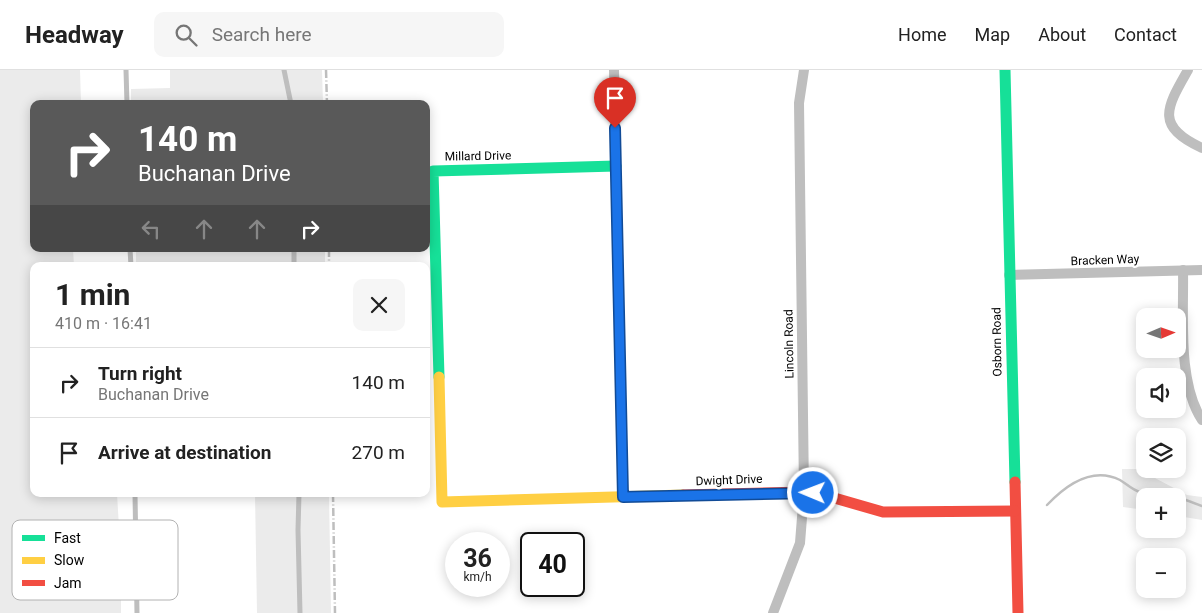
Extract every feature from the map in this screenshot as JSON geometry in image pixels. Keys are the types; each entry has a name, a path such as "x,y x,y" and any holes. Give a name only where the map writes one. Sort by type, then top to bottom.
{"street":[{"path":"614,70 623,497"},
{"name":"Lincoln Road","path":"773,613 800,543 804,492 799,103 804,70"},
{"name":"Osborn Road","path":"1005,70 1014,511 1018,613"},
{"path":"1188,70 1170,102 1169,116 1174,129 1190,142 1202,148"},
{"name":"Millard Drive","path":"442,502 433,171 616,166"},
{"path":"1183,270 1185,363 1191,393 1202,420"},
{"name":"Bracken Way","path":"1010,275 1202,270"},
{"name":"Dwight Drive","path":"442,502 804,492 824,494 883,512 1014,511"}],"lane":[{"path":"126,70 127,100"},
{"path":"284,70 290,100"},
{"path":"135,497 135,520"},
{"path":"299,497 300,613"},
{"path":"137,600 137,613"}],"shaded area":[{"path":"0,70 80,70 81,100 30,100 30,252 73,252 74,262 30,262 30,497 117,497 119,520 12,520 12,600 121,600 121,613 0,613"},
{"path":"170,70 322,70 323,100 131,100 131,89 170,88"},
{"path":"136,252 325,252 325,262 136,262"},
{"path":"1122,469 1136,469 1136,478 1155,478 1174,488 1136,488 1136,509 1123,507"},
{"path":"1186,494 1202,497 1202,520 1186,517"},
{"path":"255,497 329,497 331,613 257,613"}],"waterway":[{"path":"1047,505 1071,485 1080,480 1099,475 1110,476 1120,480 1136,490"},
{"path":"1186,500 1202,506"}],"railway":[{"path":"326,70 327,100"},
{"path":"329,252 329,262"},
{"path":"333,497 335,613"}],"traffic: fast":[{"path":"1005,70 1015,482"},
{"path":"439,377 433,171 616,166"}],"traffic: slow":[{"path":"439,377 442,502 683,495"}],"traffic: jam":[{"path":"1015,482 1018,613"},
{"path":"683,495 804,492 824,495 883,512 1015,511"}],"route":[{"path":"615,128 623,497 813,493"}]}
